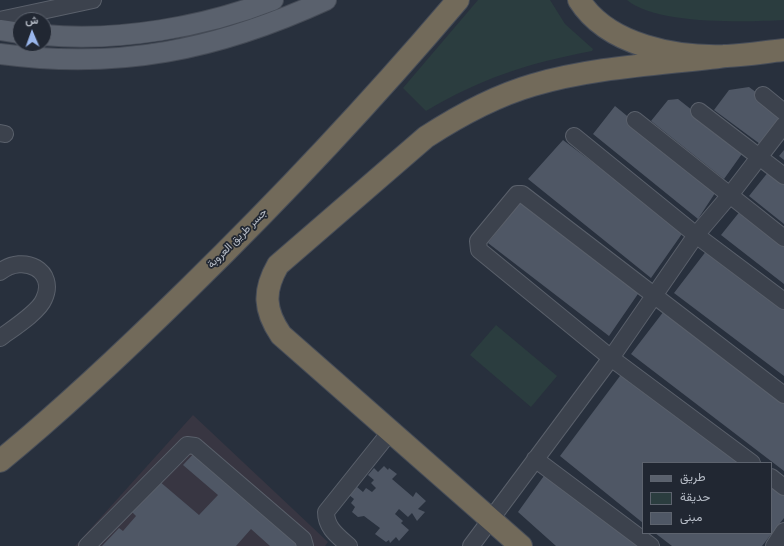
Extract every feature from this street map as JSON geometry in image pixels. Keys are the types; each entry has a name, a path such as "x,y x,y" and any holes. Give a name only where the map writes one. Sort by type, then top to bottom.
{"highway":[{"name":"جسر طريق العروبة","path":"0,461 110,364 220,258 339,134 458,0"},
{"path":"579,0 593,16 606,27 632,42 656,50 682,54 726,56"},
{"path":"521,546 281,335 273,322 268,308 267,293 271,278 278,265 426,137 446,124 510,92 556,79 604,71 784,50"}],"main road":[{"path":"52,35 80,36 142,33 194,24 239,12 273,0"},
{"path":"0,54 66,60 112,59 164,54 211,43 257,29 326,0"},
{"path":"0,30 12,32"}],"street":[{"path":"0,20 93,0"},
{"path":"763,95 784,112"},
{"path":"700,111 759,155 784,176"},
{"path":"635,120 784,238"},
{"path":"471,546 611,358 696,235 730,195 759,155 784,125"},
{"path":"574,136 696,235 784,300"},
{"path":"751,462 611,358 479,250 478,241 516,194 522,194 654,297 784,395"},
{"path":"0,272 12,264 30,264 44,276 47,288 41,305 0,338"},
{"path":"349,546 330,528 326,520 326,512 390,432"},
{"path":"87,546 187,444 195,446 302,539 305,546"},
{"path":"535,459 650,546"},
{"path":"772,478 784,487"},
{"path":"774,546 784,531"}],"shaded area":[{"path":"193,415 328,542 325,546 75,546"}],"green space":[{"path":"478,0 550,0 565,24 593,49 592,51 547,61 506,73 466,89 426,111 403,88"},
{"path":"627,0 784,0 784,20 726,21 680,18 659,14 641,8"},
{"path":"496,325 557,376 531,407 470,355"}],"building":[{"path":"749,87 784,113 760,144 714,110 729,90"},
{"path":"678,99 744,151 724,179 651,121 668,100"},
{"path":"615,106 717,190 698,219 593,134"},
{"path":"563,140 684,231 651,278 528,179"},
{"path":"784,150 784,160 779,156"},
{"path":"769,171 784,183 784,224 749,196"},
{"path":"521,201 640,291 609,336 488,243"},
{"path":"741,210 784,243 784,284 721,235"},
{"path":"707,250 784,308 784,376 674,293"},
{"path":"664,311 784,403 784,471 631,354"},
{"path":"623,372 741,462 642,462 642,522 560,456"},
{"path":"196,451 300,546 270,546 251,529 236,546 102,546 119,528 123,531 136,516 132,512 159,481 199,515 218,495 183,465"},
{"path":"384,466 388,470 389,468 397,474 392,479 413,497 416,492 426,501 418,509 425,512 417,521 412,513 408,517 399,509 395,514 403,521 401,523 409,530 399,541 396,537 390,543 389,540 386,542 375,534 380,528 364,516 358,517 352,512 355,507 351,503 354,499 349,495 357,487 363,492 366,488 372,492 376,488 371,483 374,480 368,475 374,468 378,472"},
{"path":"546,473 643,546 556,546 518,512"},
{"path":"772,486 784,495 784,518 772,533"},
{"path":"656,534 771,534 762,546 672,546"}]}
